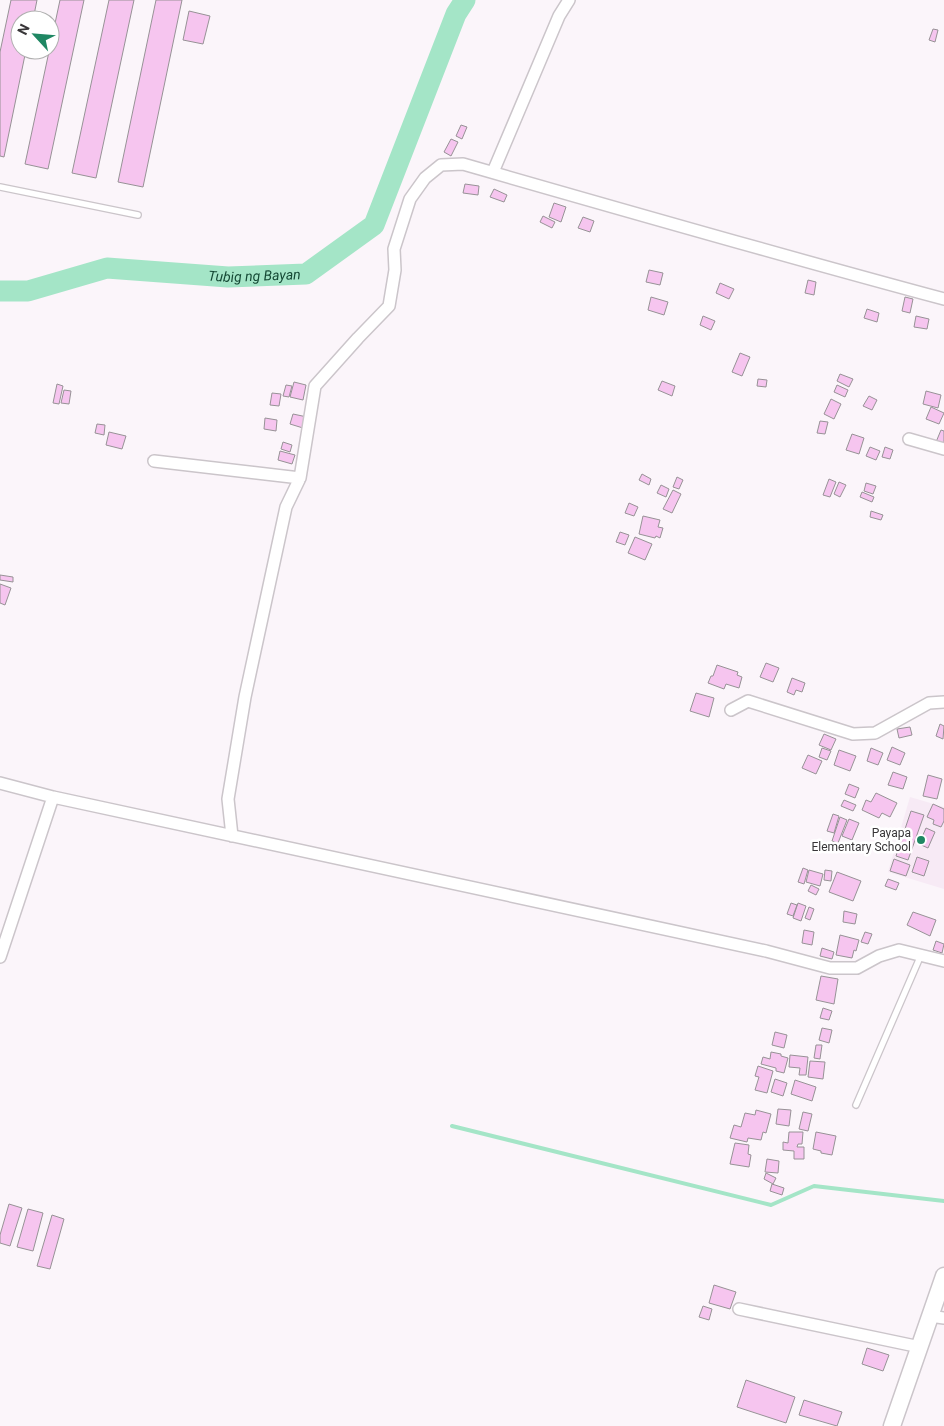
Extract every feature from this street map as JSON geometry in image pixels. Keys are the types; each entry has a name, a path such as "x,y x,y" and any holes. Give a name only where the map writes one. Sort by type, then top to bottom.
{"main road":[{"path":"892,1426 920,1347 937,1317 944,1276"}],"street":[{"path":"493,172 559,16 569,0"},
{"path":"232,836 228,799 245,697 286,507 300,478 316,386 389,306 395,270 394,249 410,199 425,178 441,165 463,164 694,229 764,251 944,298"},
{"path":"909,440 944,449"},
{"path":"154,460 300,478"},
{"path":"731,710 748,701 853,734 875,733 929,703 944,702"},
{"path":"0,783 53,798 757,949 830,968 857,968 879,956 900,950 944,961"},
{"path":"0,957 53,798"},
{"path":"739,1309 920,1347"}],"lane":[{"path":"0,187 138,215"},
{"path":"856,1105 921,956"}],"shaded area":[{"name":"Payapa Elementary School","path":"910,797 944,807 944,889 888,872"}],"building":[{"path":"11,0 37,0 35,10 10,10 10,60 24,60 4,157 0,156 0,52"},
{"path":"60,0 84,0 48,169 25,164 47,60 60,60 60,10 58,10"},
{"path":"109,0 134,0 96,178 72,173"},
{"path":"156,0 182,0 143,187 118,182"},
{"path":"189,11 210,16 203,44 183,40"},
{"path":"933,29 938,30 935,42 929,40"},
{"path":"461,125 467,127 462,139 456,136"},
{"path":"451,139 458,142 451,156 444,152"},
{"path":"465,184 479,186 478,195 463,193"},
{"path":"494,189 507,195 504,202 490,197"},
{"path":"554,203 566,207 561,222 549,217"},
{"path":"543,216 555,222 552,228 540,222"},
{"path":"583,217 594,221 590,232 578,228"},
{"path":"649,270 663,273 660,285 646,282"},
{"path":"808,280 816,282 814,295 805,293"},
{"path":"720,283 734,289 729,299 716,293"},
{"path":"651,297 668,302 664,315 648,310"},
{"path":"905,297 913,299 910,313 902,311"},
{"path":"867,309 879,313 877,322 864,318"},
{"path":"703,316 715,321 711,330 700,325"},
{"path":"916,316 929,319 927,329 914,327"},
{"path":"740,353 750,357 742,376 732,372"},
{"path":"840,374 853,379 849,387 837,381"},
{"path":"758,379 767,380 766,387 757,386"},
{"path":"662,381 675,386 672,396 658,390"},
{"path":"294,382 306,385 303,400 290,397"},
{"path":"57,384 63,386 59,404 53,403"},
{"path":"286,385 292,386 289,397 283,396"},
{"path":"837,385 848,390 845,397 834,392"},
{"path":"64,390 71,391 69,404 61,403"},
{"path":"926,391 941,395 938,408 923,404"},
{"path":"272,393 281,394 279,406 270,405"},
{"path":"869,396 877,400 872,410 863,406"},
{"path":"831,399 841,404 834,419 824,414"},
{"path":"931,407 944,413 939,424 926,419"},
{"path":"293,414 307,417 303,428 290,424"},
{"path":"265,418 277,420 276,431 264,429"},
{"path":"820,421 828,422 825,434 817,433"},
{"path":"97,424 105,425 104,435 95,433"},
{"path":"941,430 944,431 944,445 936,442"},
{"path":"109,432 126,436 122,449 106,445"},
{"path":"852,434 864,438 859,454 846,450"},
{"path":"283,442 292,445 290,452 281,449"},
{"path":"870,447 880,451 876,460 866,456"},
{"path":"885,447 893,450 890,459 882,457"},
{"path":"280,451 295,455 292,464 278,460"},
{"path":"642,474 651,479 649,485 639,480"},
{"path":"677,477 683,480 679,489 673,487"},
{"path":"829,479 836,482 830,497 823,495"},
{"path":"839,482 846,485 840,497 834,494"},
{"path":"866,483 876,486 873,494 864,491"},
{"path":"661,485 669,489 666,497 657,493"},
{"path":"673,490 681,494 672,513 663,509"},
{"path":"862,492 874,497 872,502 860,497"},
{"path":"629,503 638,507 634,516 625,513"},
{"path":"871,511 883,515 881,520 870,517"},
{"path":"643,516 660,520 658,527 663,528 660,538 639,534"},
{"path":"620,532 629,535 625,545 616,542"},
{"path":"635,537 652,544 645,560 628,553"},
{"path":"0,575 13,577 13,582 0,580"},
{"path":"0,584 11,588 5,605 0,603"},
{"path":"766,663 779,668 773,682 760,677"},
{"path":"717,665 738,672 737,675 742,677 739,688 726,684 724,689 708,683"},
{"path":"792,678 805,683 802,692 796,690 794,695 787,692"},
{"path":"696,693 714,698 709,717 690,711"},
{"path":"940,724 944,726 943,739 936,736"},
{"path":"910,727 912,735 899,738 897,729"},
{"path":"824,734 836,739 831,750 819,745"},
{"path":"892,747 905,753 900,765 887,760"},
{"path":"822,748 831,751 827,760 819,757"},
{"path":"871,748 883,753 878,765 867,761"},
{"path":"839,750 856,756 850,771 834,765"},
{"path":"808,755 822,761 816,774 802,768"},
{"path":"893,772 907,777 903,789 888,785"},
{"path":"928,775 942,779 937,799 923,796"},
{"path":"849,784 859,788 855,798 845,794"},
{"path":"876,793 897,803 890,817 882,813 879,818 862,810 866,800 871,802"},
{"path":"844,800 856,805 853,811 841,806"},
{"path":"933,804 944,809 944,821 941,827 933,824 934,820 927,817"},
{"path":"911,811 924,815 908,860 896,856"},
{"path":"833,814 839,816 834,833 827,831"},
{"path":"840,817 847,820 838,843 832,841"},
{"path":"849,819 859,823 852,840 842,836"},
{"path":"926,828 935,832 928,848 919,844"},
{"path":"917,857 929,861 924,876 912,872"},
{"path":"894,859 910,865 906,876 890,871"},
{"path":"803,868 808,870 804,884 798,882"},
{"path":"809,870 823,874 820,886 806,882"},
{"path":"825,870 832,871 831,881 824,880"},
{"path":"837,872 861,881 853,901 829,892"},
{"path":"888,879 899,883 896,890 885,886"},
{"path":"811,885 819,889 816,895 808,891"},
{"path":"791,903 797,905 793,916 787,914"},
{"path":"798,903 806,906 801,921 793,918"},
{"path":"809,907 814,909 810,920 805,918"},
{"path":"844,911 857,914 855,924 843,922"},
{"path":"913,912 936,920 930,936 907,925"},
{"path":"804,930 814,932 812,945 802,943"},
{"path":"865,932 872,934 868,944 861,942"},
{"path":"840,935 859,940 852,958 836,955"},
{"path":"936,941 944,944 942,953 933,950"},
{"path":"822,948 834,952 832,959 820,956"},
{"path":"821,976 838,979 834,1004 816,1000"},
{"path":"823,1008 832,1011 829,1020 820,1018"},
{"path":"822,1028 832,1030 829,1043 819,1040"},
{"path":"775,1032 787,1035 784,1048 772,1045"},
{"path":"816,1045 822,1045 820,1059 814,1058"},
{"path":"771,1052 788,1058 784,1073 776,1071 776,1068 761,1064 763,1057 770,1059"},
{"path":"790,1055 808,1057 806,1075 799,1075 800,1068 789,1067"},
{"path":"810,1061 825,1062 823,1079 808,1077"},
{"path":"758,1066 773,1071 767,1093 755,1090 759,1077 755,1076"},
{"path":"775,1079 787,1083 783,1096 771,1092"},
{"path":"795,1080 816,1087 812,1101 791,1094"},
{"path":"778,1109 791,1110 789,1126 776,1124"},
{"path":"756,1110 771,1114 766,1133 763,1132 761,1140 748,1138 747,1142 730,1138 734,1125 741,1127 745,1113 755,1115"},
{"path":"803,1112 812,1114 808,1131 799,1129"},
{"path":"789,1132 803,1132 802,1144 798,1144 797,1147 804,1147 804,1159 794,1159 794,1151 783,1150 783,1142 788,1143"},
{"path":"816,1132 836,1136 832,1155 813,1149"},
{"path":"735,1143 749,1145 748,1154 751,1155 749,1167 730,1164"},
{"path":"767,1159 779,1161 778,1173 765,1172"},
{"path":"766,1173 776,1178 773,1184 764,1179"},
{"path":"772,1184 784,1188 782,1195 770,1191"},
{"path":"9,1204 22,1208 10,1246 0,1243 0,1235"},
{"path":"28,1209 43,1213 33,1251 17,1247"},
{"path":"52,1215 64,1219 50,1269 37,1266"},
{"path":"714,1285 736,1292 730,1309 709,1303"},
{"path":"703,1306 712,1309 709,1320 699,1317"},
{"path":"867,1348 889,1355 883,1371 862,1364"},
{"path":"746,1380 795,1397 786,1423 737,1407"},
{"path":"804,1400 842,1412 837,1426 799,1415"}],"waterway":[{"name":"Tubig ng Bayan","path":"0,291 28,291 107,268 228,277 306,274 374,225 456,14 465,0"},
{"path":"452,1126 771,1205 814,1186 944,1201"}],"place":[{"name":"Payapa Elementary School","path":"921,840"}]}
